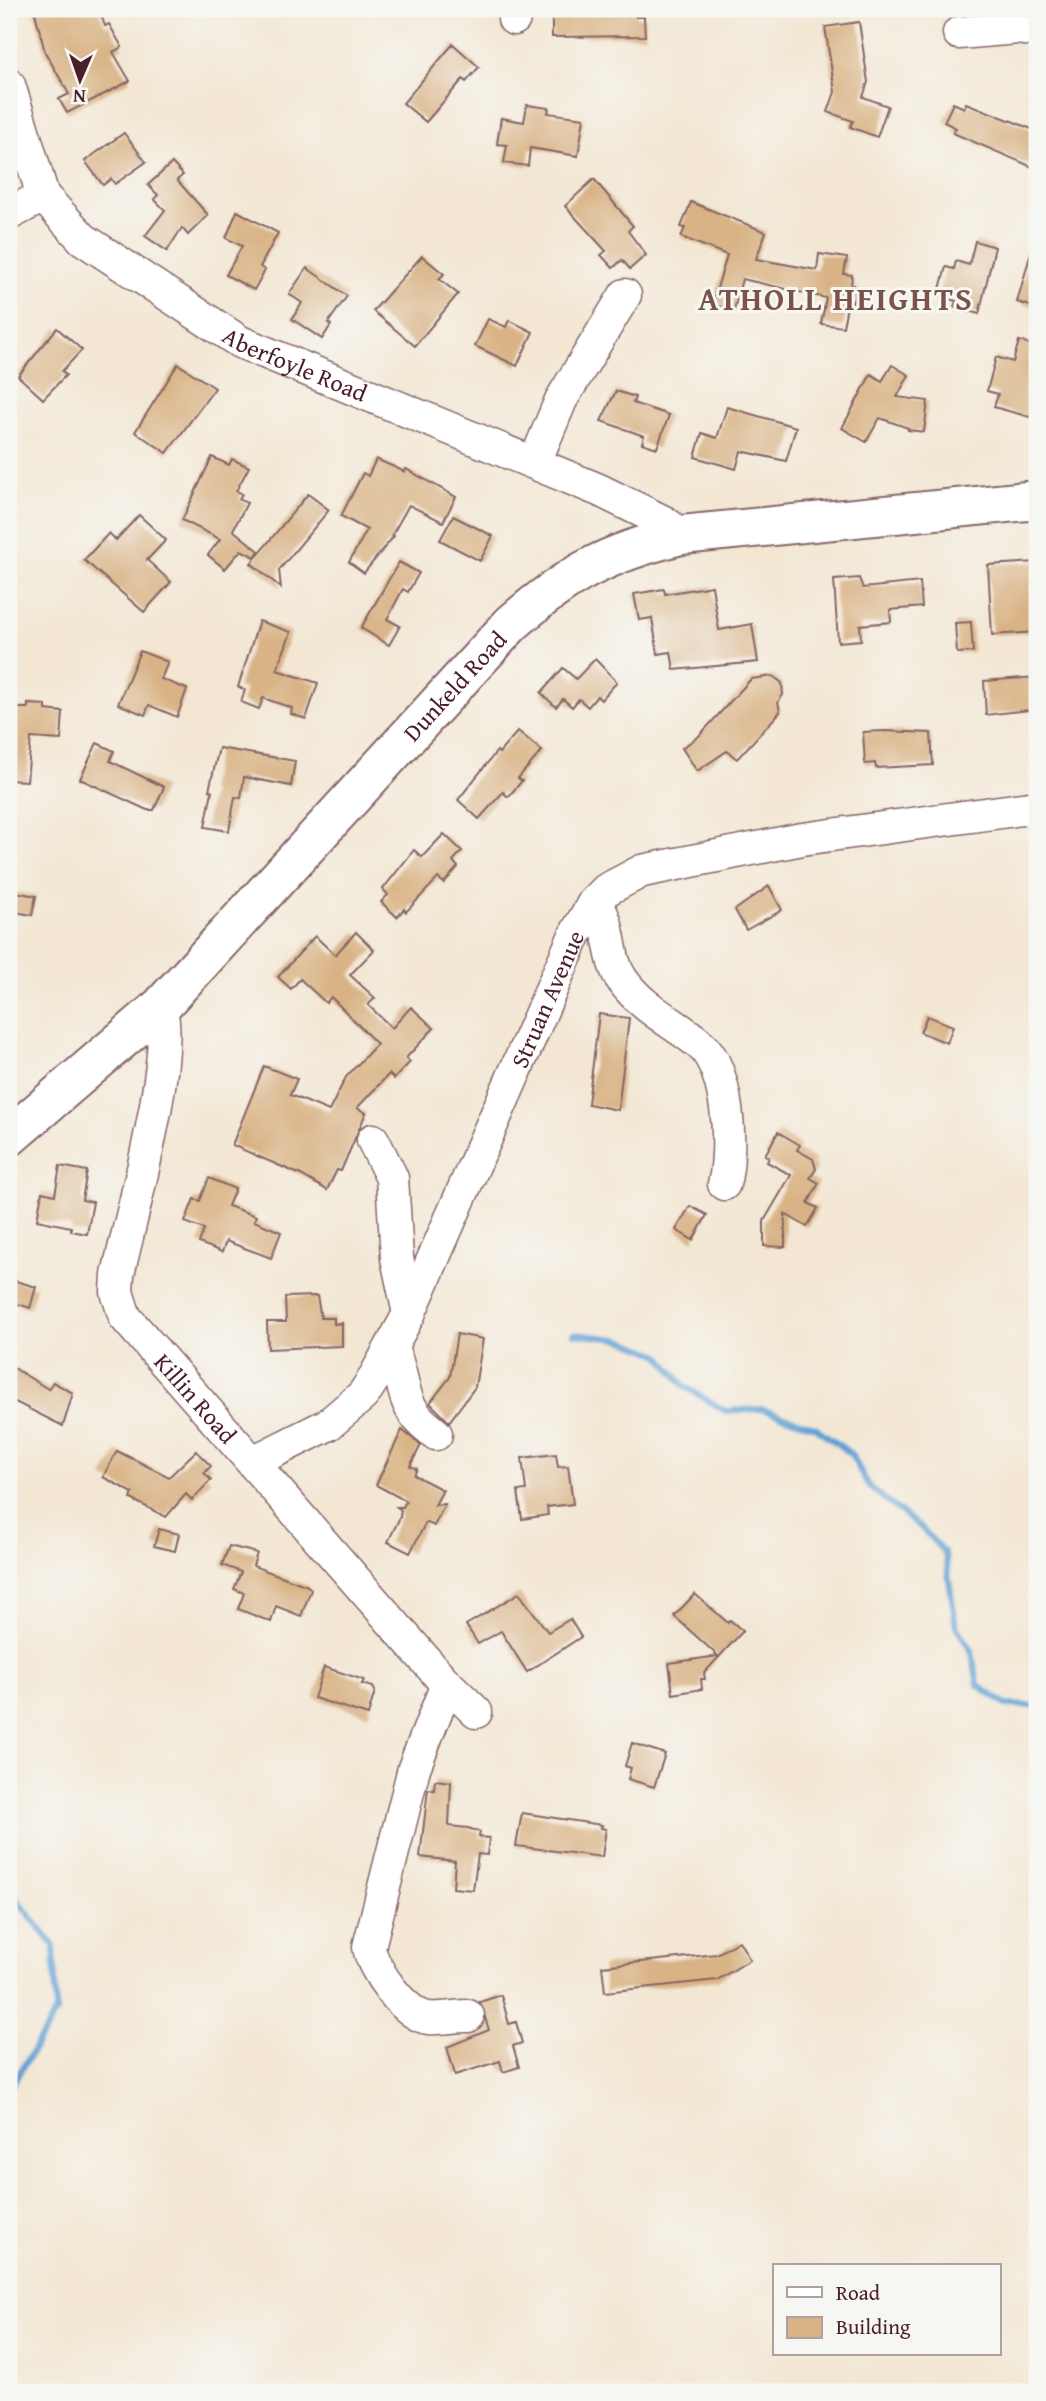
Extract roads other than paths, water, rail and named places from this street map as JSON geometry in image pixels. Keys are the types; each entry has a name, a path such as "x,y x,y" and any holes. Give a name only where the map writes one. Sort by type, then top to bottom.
{"main road":[{"name":"Dunkeld Road","path":"9,1137 160,1007 511,624 574,574 628,549 681,535 1037,500"}],"street":[{"path":"959,33 1017,28 1037,31"},
{"name":"Aberfoyle Road","path":"9,85 43,196 83,239 240,342 535,462 631,505 681,535"},
{"path":"9,214 43,196"},
{"path":"535,462 561,400 625,295"},
{"name":"Struan Avenue","path":"253,1462 329,1424 363,1395 409,1314 575,935 594,902 606,890 642,871 802,839 1037,807"},
{"path":"594,902 606,919 613,964 622,980 643,1004 701,1045 713,1064 729,1127 730,1150 724,1184"},
{"name":"Killin Road","path":"160,1007 166,1026 162,1065 118,1275 117,1292 125,1317 447,1684 476,1712"},
{"path":"373,1140 392,1178 397,1258 409,1314"},
{"path":"391,1349 400,1364 407,1399 415,1415 436,1434"},
{"path":"447,1684 414,1768 369,1947 374,1965 414,2012 427,2018 468,2016"}],"waterway":[{"path":"574,1334 619,1339 660,1355 684,1386 725,1411 762,1409 815,1427 851,1454 869,1487 921,1528 945,1553 956,1626 972,1652 978,1685 1006,1705 1037,1706"},
{"path":"9,1889 54,1946 56,2012 9,2090"}],"district":[{"name":"ATHOLL HEIGHTS","path":"836,298"}]}
